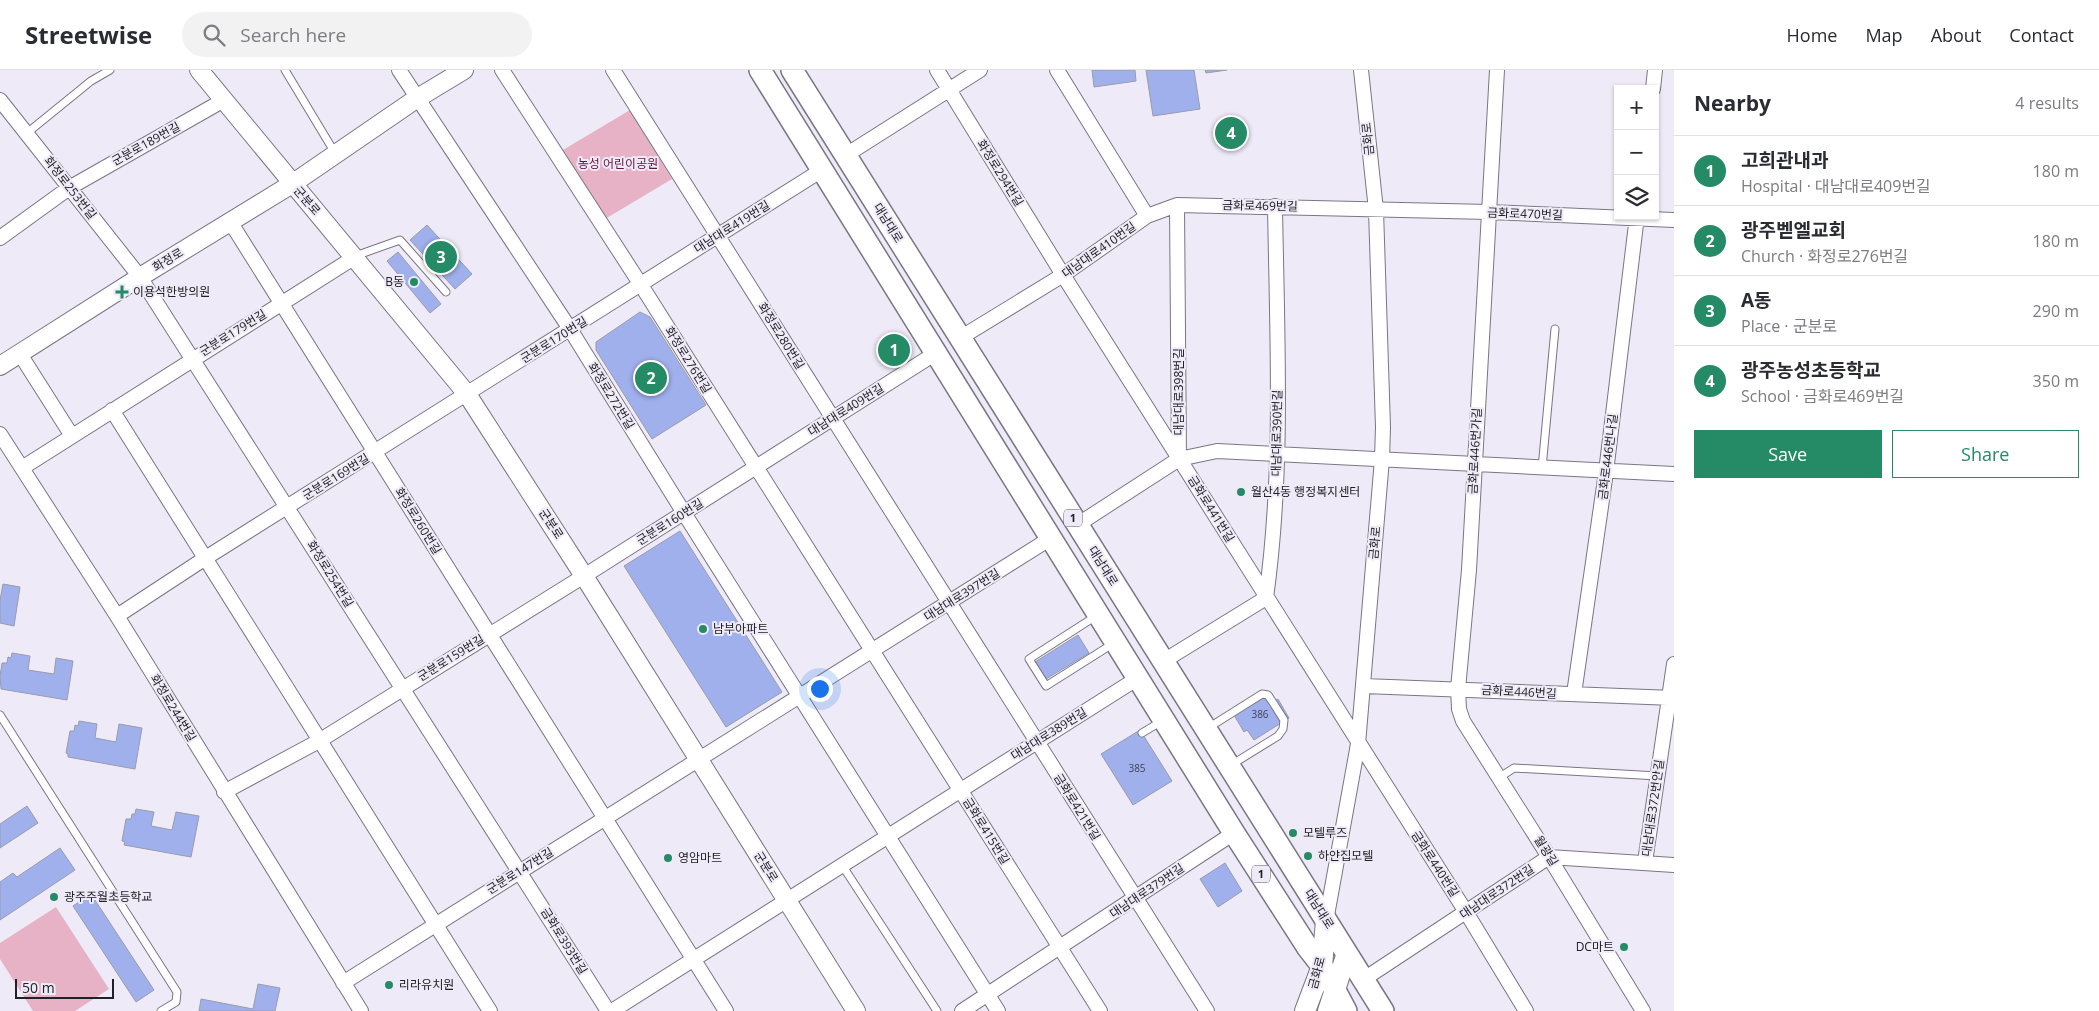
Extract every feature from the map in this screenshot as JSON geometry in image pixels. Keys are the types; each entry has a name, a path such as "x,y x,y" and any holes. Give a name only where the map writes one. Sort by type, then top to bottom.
{"main road":[{"name":"1","path":"760,70 1234,833 1308,948 1322,966 1331,1001 1346,1011"},
{"name":"대남대로","path":"792,70 1162,662 1384,1011"},
{"name":"금화로","path":"1305,1011 1322,966 1326,921"},
{"name":"금화로","path":"1331,1001 1347,953"}],"street":[{"name":"군분로","path":"199,70 292,184 355,256 467,394 584,576 856,1011"},
{"name":"화정로272번길","path":"399,70 416,99 570,329 799,697 998,1011"},
{"name":"화정로","path":"0,366 140,277 231,223 292,184 416,99 464,70"},
{"name":"화정로276번길","path":"502,70 872,651"},
{"name":"화정로280번길","path":"613,70 949,603"},
{"name":"화정로294번길","path":"937,70 1063,275"},
{"path":"846,155 980,70"},
{"name":"대남대로410번길","path":"960,338 1063,275 1147,216 1057,70"},
{"name":"금화로","path":"1326,921 1358,744 1382,459 1383,427 1376,210 1361,70"},
{"name":"금화로446번가길","path":"1458,689 1469,570 1497,70"},
{"path":"1653,85 1655,70"},
{"name":"화정로253번길","path":"0,100 140,277"},
{"name":"군분로189번길","path":"0,238 69,188 224,100"},
{"name":"대남대로419번길","path":"640,285 822,170"},
{"name":"금화로469번길","path":"1147,216 1177,205 1376,210"},
{"name":"대남대로398번길","path":"1177,205 1179,459"},
{"name":"대남대로390번길","path":"1266,598 1272,559 1278,454 1275,206"},
{"name":"금화로470번길","path":"1376,210 1614,217"},
{"name":"금화로470번길","path":"1659,219 1674,220"},
{"name":"금화로446번나길","path":"1574,694 1606,472 1637,220"},
{"name":"화정로260번길","path":"231,223 605,819"},
{"name":"군분로179번길","path":"22,468 355,256"},
{"name":"금화로441번길","path":"1063,275 1358,744"},
{"name":"화정로254번길","path":"140,277 194,358 520,872"},
{"name":"군분로170번길","path":"467,394 640,285"},
{"name":"대남대로409번길","path":"756,467 936,353"},
{"path":"20,354 72,436"},
{"name":"군분로169번길","path":"117,616 204,559 467,394"},
{"path":"112,410 490,1011"},
{"name":"화정로244번길","path":"0,434 117,616 361,1011"},
{"path":"1078,525 1179,459 1217,451 1382,459 1474,466 1674,474"},
{"name":"군분로160번길","path":"584,576 756,467"},
{"name":"대남대로397번길","path":"799,697 1051,538"},
{"name":"군분로159번길","path":"224,792 319,740 584,576"},
{"path":"1162,662 1266,598"},
{"name":"금화로421번길","path":"949,603 1207,1011"},
{"name":"금화로415번길","path":"872,651 1100,1011"},
{"name":"대남대로372번안길","path":"1645,862 1672,698 1674,664"},
{"name":"대남대로389번길","path":"610,1011 1138,678"},
{"name":"금화로446번길","path":"1364,686 1672,698"},
{"name":"월광길","path":"1458,689 1461,716 1643,1011"},
{"name":"군분로147번길","path":"343,983 799,697"},
{"name":"금화로440번길","path":"1358,744 1466,912 1526,1011"},
{"path":"605,819 726,1011"},
{"name":"대남대로379번길","path":"962,1011 1060,949 1234,833"},
{"path":"1549,857 1674,865"},
{"name":"대남대로372번길","path":"1364,979 1549,857"},
{"name":"금화로393번길","path":"520,872 610,1011"}],"lane":[{"path":"28,133 91,81 110,70"},
{"path":"284,70 335,153"},
{"path":"355,256 400,240 446,292"},
{"path":"1542,468 1555,329"},
{"path":"1099,614 1029,658 1046,686 1116,642"},
{"path":"1206,730 1262,694 1268,695 1284,720 1283,729 1278,736 1229,766"},
{"path":"0,716 177,992 176,1002 161,1011"},
{"path":"1142,733 1164,720"},
{"path":"1500,777 1514,768 1658,776"},
{"path":"842,865 937,1011"}],"green space":[{"name":"농성 어린이공원","path":"630,110 672,179 605,219 563,150"},
{"path":"56,907 109,989 75,1011 33,1011 0,959 0,943"}],"building":[{"path":"1092,70 1135,70 1136,81 1094,87"},
{"path":"1146,70 1194,70 1200,109 1153,116"},
{"path":"1205,70 1227,70 1206,73"},
{"path":"427,225 472,274 455,289 410,240"},
{"name":"B동","path":"398,252 441,304 430,313 387,261"},
{"path":"640,312 650,317 706,405 652,439 596,350 596,342"},
{"name":"남부아파트","path":"680,531 782,692 726,727 624,566"},
{"path":"3,584 20,587 14,626 0,623 0,600"},
{"path":"1078,635 1089,653 1046,679 1035,662"},
{"path":"12,653 30,656 28,670 54,674 56,658 73,661 67,700 1,689 2,663 7,663 8,657 11,658"},
{"path":"1262,692 1269,704 1278,699 1289,718 1254,740 1247,730 1244,732 1231,710"},
{"path":"79,721 97,724 95,738 116,742 119,724 142,728 135,769 68,757 66,753 70,731 74,731 75,725 78,726"},
{"path":"1140,730 1172,781 1133,805 1101,754"},
{"path":"27,806 38,823 0,848 0,824"},
{"path":"136,809 154,812 151,826 172,830 176,812 199,816 191,857 124,845 125,842 122,841 126,819 131,819"},
{"path":"60,848 75,870 0,920 0,882 13,873 17,877"},
{"path":"1225,863 1242,891 1218,907 1200,879"},
{"path":"91,894 154,990 136,1002 73,906"},
{"path":"258,984 280,988 275,1011 199,1011 201,999 253,1009"}],"place":[{"name":"광주농성초등학교","path":"1231,133"},
{"name":"A동","path":"441,257"},
{"name":"B동","path":"414,282"},
{"name":"이용석한방의원","path":"122,292"},
{"name":"고희관내과","path":"894,350"},
{"name":"광주벧엘교회","path":"651,378"},
{"name":"월산4동 행정복지센터","path":"1241,492"},
{"name":"남부아파트","path":"703,629"},
{"name":"모텔루즈","path":"1293,833"},
{"name":"하얀집모텔","path":"1308,856"},
{"name":"영암마트","path":"668,858"},
{"name":"광주주월초등학교","path":"54,897"},
{"name":"DC마트","path":"1624,947"},
{"name":"리라유치원","path":"389,985"}]}
